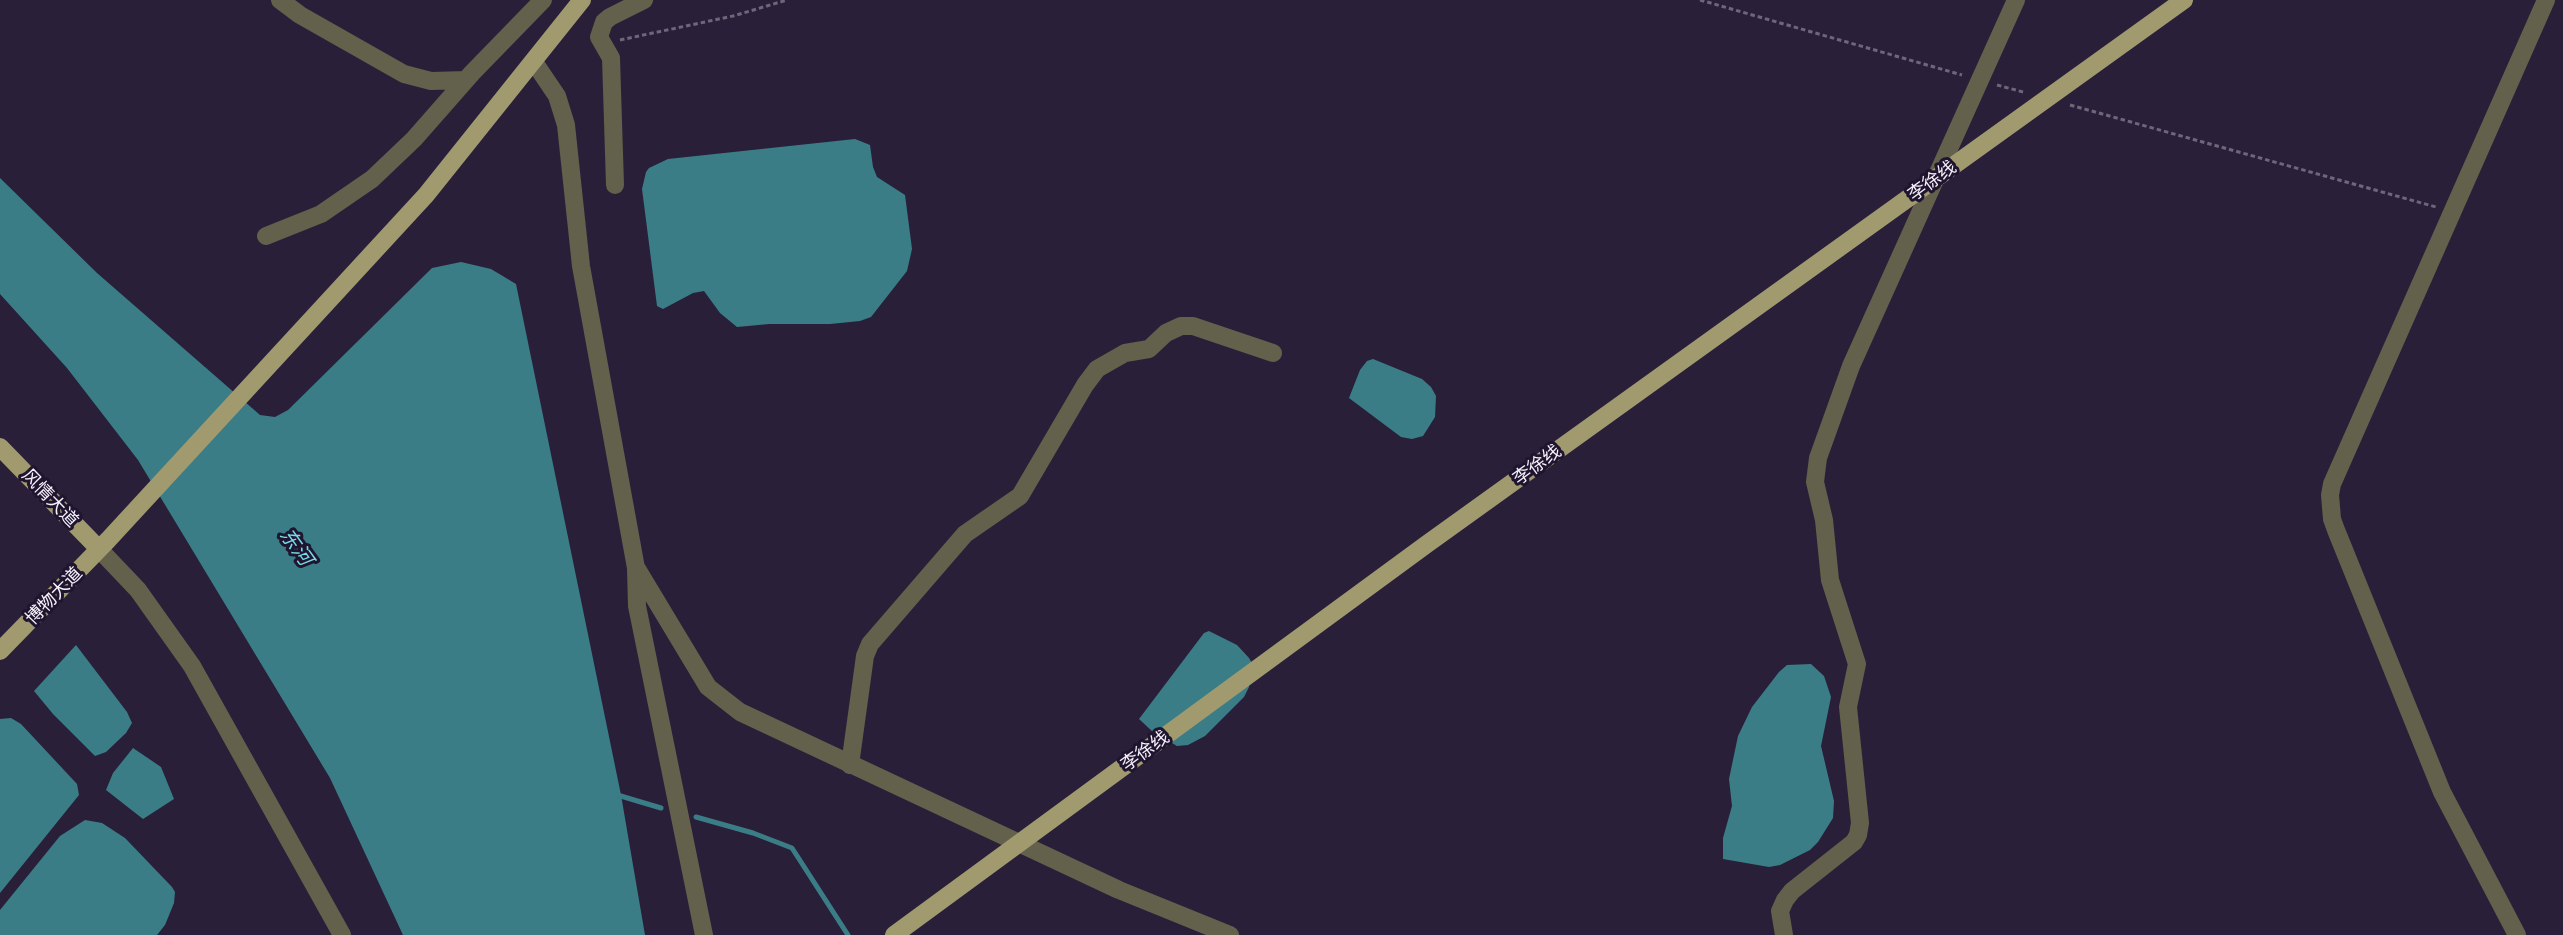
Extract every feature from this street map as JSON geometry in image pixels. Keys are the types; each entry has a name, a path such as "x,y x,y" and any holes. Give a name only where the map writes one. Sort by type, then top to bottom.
{"main road":[{"name":"博物大道","path":"0,651 103,544 426,195 582,0"},
{"name":"李徐线","path":"894,935 1437,537 2184,0"},
{"name":"风情大道","path":"0,447 103,544"}],"street":[{"path":"280,0 300,15 404,74 431,81 466,80"},
{"path":"266,236 321,214 372,179 414,139 466,80 543,0"},
{"path":"615,185 611,58 599,37 604,22 616,12 644,0"},
{"path":"1784,935 1780,911 1785,900 1792,891 1854,842 1860,823 1848,707 1857,664 1830,580 1824,520 1815,482 1818,458 1851,366 2016,0"},
{"path":"2517,935 2442,792 2336,531 2330,506 2332,484 2546,0"},
{"path":"534,62 557,96 566,125 581,266 636,568 637,606 704,935"},
{"path":"850,765 865,656 870,644 965,534 1020,496 1085,385 1097,369 1125,353 1149,349 1166,333 1181,326 1193,326 1273,353"},
{"path":"103,544 192,666 342,935"},
{"path":"636,568 708,687 740,712 1119,890 1230,935"}],"path":[{"path":"602,44 734,16 787,0"},
{"path":"1700,0 2026,93"},
{"path":"2061,103 2452,212"}],"water":[{"path":"855,139 870,145 877,177 905,195 912,249 907,271 871,317 860,321 830,324 769,324 737,327 720,313 704,291 693,293 663,309 657,306 642,189 649,168 668,159"},
{"name":"东河","path":"0,178 97,273 260,415 275,417 288,410 432,268 461,262 491,269 516,284 621,795 645,935 403,935 330,778 138,460 67,368 0,294"},
{"path":"1373,359 1422,379 1431,387 1436,396 1435,417 1423,436 1412,439 1401,437 1349,398 1360,370 1367,361"},
{"path":"1209,631 1237,645 1249,658 1252,663 1249,687 1244,697 1205,736 1188,745 1177,746 1153,732 1139,719 1204,633"},
{"path":"76,645 127,712 132,723 126,733 106,752 95,756 53,714 34,691"},
{"path":"1811,664 1824,676 1831,697 1821,746 1834,801 1833,818 1818,842 1810,850 1780,865 1769,867 1723,859 1723,838 1732,806 1729,779 1738,736 1752,707 1779,672 1787,665"},
{"path":"11,718 21,724 77,784 79,795 0,893 0,719"},
{"path":"133,748 161,767 174,799 143,819 106,790 113,773"},
{"path":"85,820 102,823 125,838 172,887 175,892 174,903 165,925 157,935 0,935 0,910 60,836"}],"waterway":[{"path":"614,794 661,808"},
{"path":"696,817 753,833 792,848 848,935"}]}
